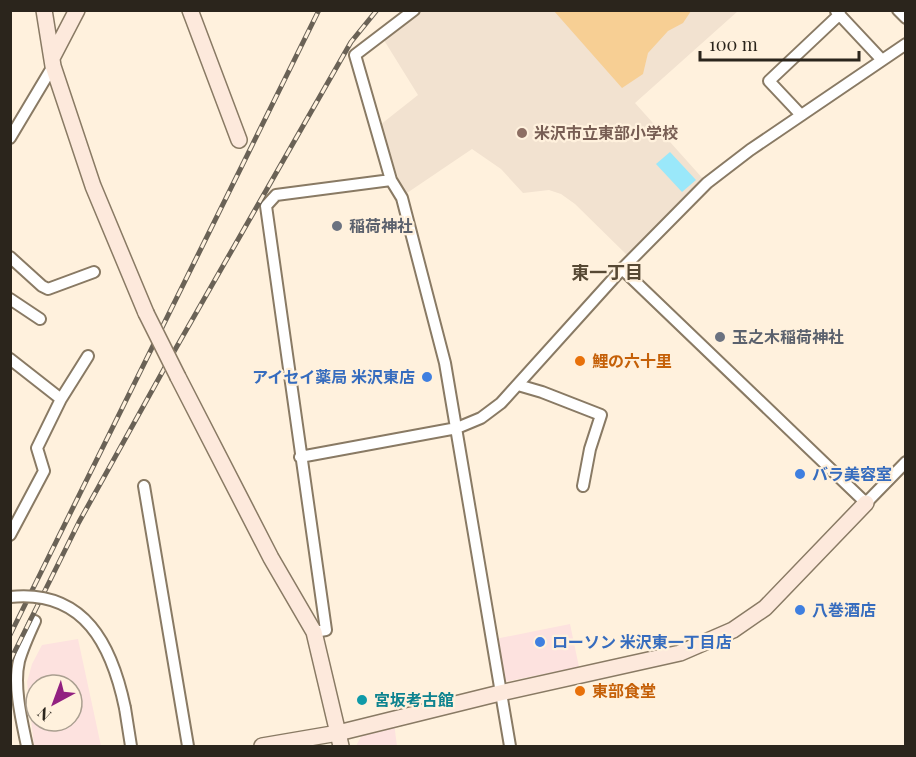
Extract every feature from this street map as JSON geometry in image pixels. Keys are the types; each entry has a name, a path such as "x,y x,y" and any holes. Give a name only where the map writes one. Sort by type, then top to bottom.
{"street":[{"path":"44,10 52,62 93,186 146,313 271,558 314,632 340,740"},
{"path":"12,130 52,62 77,10"},
{"path":"190,10 239,140"},
{"path":"414,10 355,55 391,180 402,198 445,363 510,747"},
{"path":"898,10 906,18"},
{"path":"801,115 769,81 838,12 881,59"},
{"path":"300,457 457,428 481,418 501,404 622,269 707,183 750,150 906,44"},
{"path":"314,632 326,630 266,206 276,195 391,180"},
{"path":"10,257 48,289 94,272"},
{"path":"622,269 866,503"},
{"path":"10,299 40,319"},
{"path":"10,535 44,471 37,448 61,399 88,356"},
{"path":"10,359 61,399"},
{"path":"518,385 601,415 590,449 583,486"},
{"path":"262,747 340,740 500,693 680,653 733,630 765,608 906,462"},
{"path":"144,486 188,747"},
{"path":"10,597 35,597 59,603 84,618 96,630 106,647 120,683 131,747"},
{"path":"27,747 21,722 18,664 35,621"}],"shaded area":[{"name":"米沢市立東部小学校","path":"417,11 738,11 635,103 705,181 630,258 575,204 561,194 549,190 523,193 501,169 472,149 404,195 380,125 418,95 382,37"},
{"path":"554,11 691,11 683,23 668,31 648,53 643,74 622,88"},
{"path":"570,624 579,667 504,682 495,639"},
{"path":"78,639 101,746 34,746 33,733 84,733 84,673 30,673 42,645"},
{"path":"394,723 397,746 356,746 365,729"}],"water":[{"path":"670,152 696,180 682,192 656,164"}],"railway":[{"path":"10,635 319,10"},
{"path":"10,661 79,522 164,369 351,42 377,10"}],"place":[{"name":"米沢市立東部小学校","path":"522,133"},
{"name":"稲荷神社","path":"337,226"},
{"name":"玉之木稲荷神社","path":"720,337"},
{"name":"鯉の六十里","path":"580,361"},
{"name":"アイセイ薬局 米沢東店","path":"427,377"},
{"name":"バラ美容室","path":"800,474"},
{"name":"八巻酒店","path":"800,610"},
{"name":"ローソン 米沢東一丁目店","path":"540,642"},
{"name":"東部食堂","path":"580,691"},
{"name":"宮坂考古館","path":"362,700"}],"district":[{"name":"東一丁目","path":"607,273"}]}
